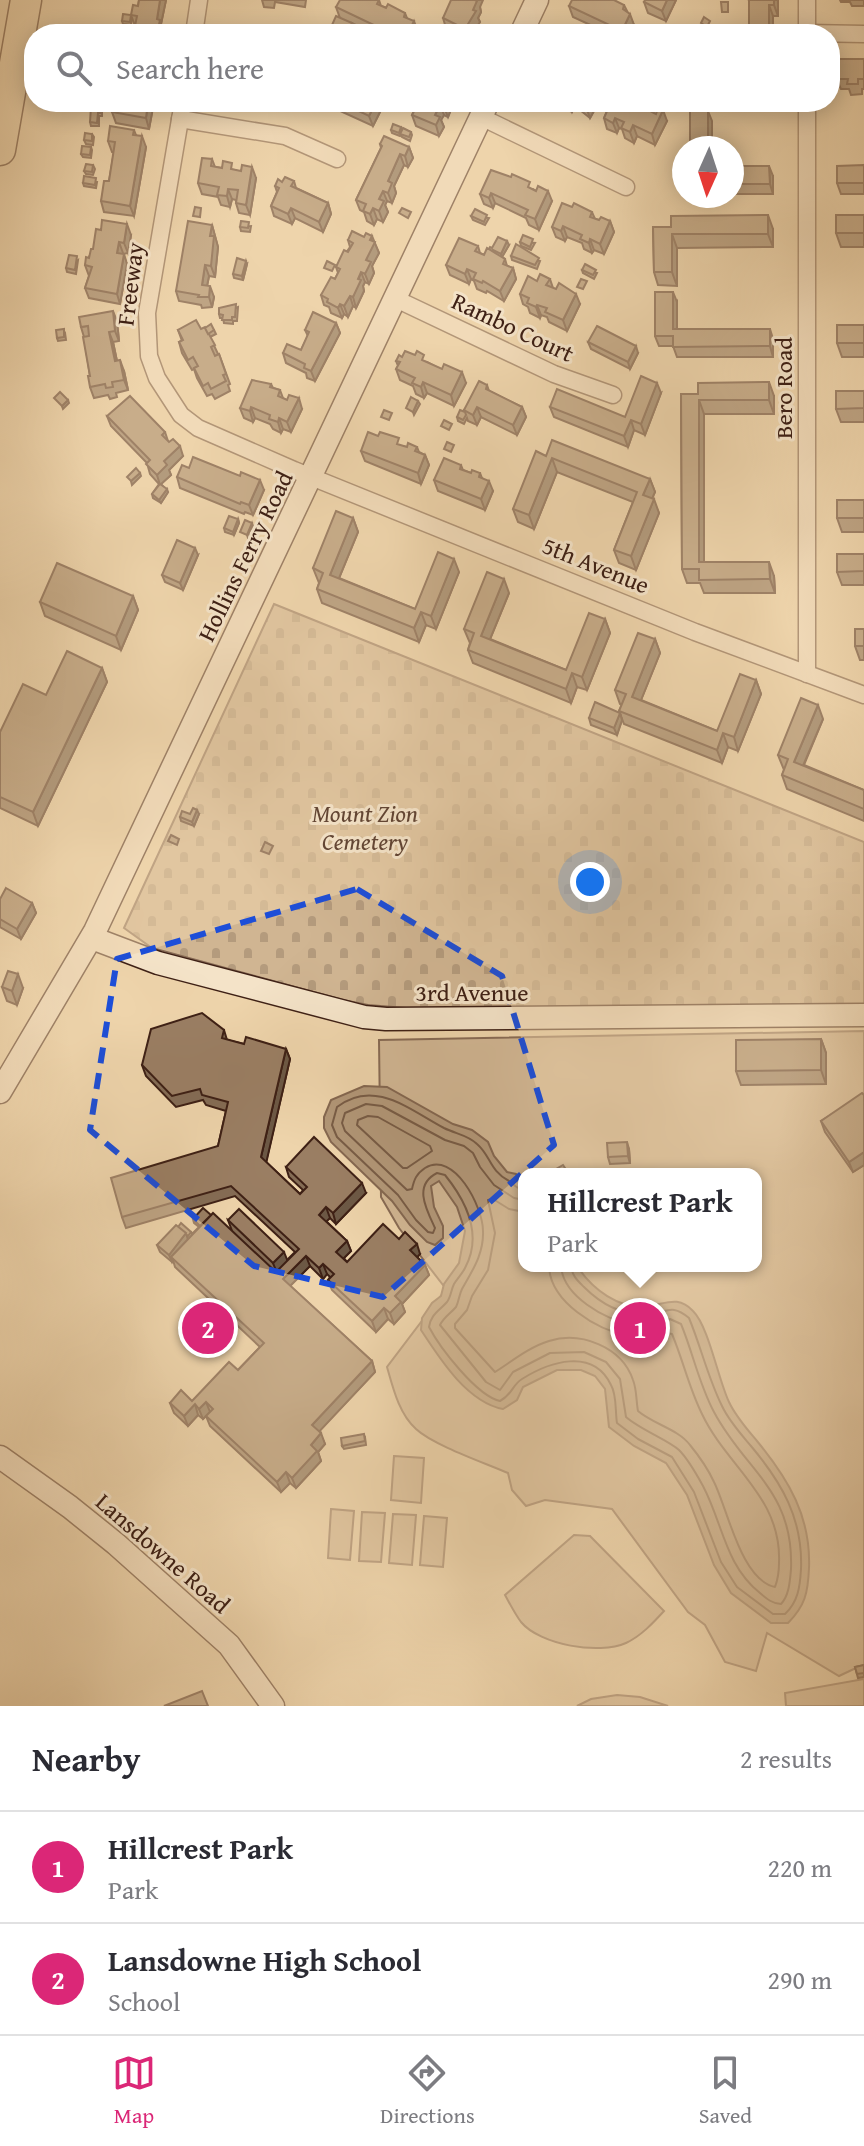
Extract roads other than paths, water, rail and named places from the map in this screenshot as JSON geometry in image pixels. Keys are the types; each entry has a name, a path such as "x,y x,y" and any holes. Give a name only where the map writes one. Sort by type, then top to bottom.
{"highway":[{"path":"0,150 26,0"}],"street":[{"path":"195,24 199,0"},
{"path":"526,24 537,0"},
{"path":"807,0 807,24"},
{"path":"840,34 864,34"},
{"name":"Freeway","path":"182,112 147,313 149,356 168,397 181,415 198,428 312,478"},
{"path":"190,112 285,136 337,159"},
{"name":"Hollins Ferry Road","path":"0,1092 92,938 484,112"},
{"path":"489,112 626,187"},
{"name":"Bero Road","path":"807,112 807,674"},
{"name":"Rambo Court","path":"396,299 554,374 613,395"},
{"name":"5th Avenue","path":"312,478 864,695"},
{"name":"3rd Avenue","path":"92,938 158,963 338,1012 375,1018 864,1015"},
{"name":"Hollins Ferry Road","path":"0,1069 38,1026"},
{"name":"Lansdowne Road","path":"0,1457 116,1544 229,1645 273,1706"}],"water":[{"path":"364,1086 387,1087 453,1124 472,1130 488,1142 494,1156 507,1172 518,1177 518,1272 582,1272 598,1290 627,1305 677,1302 693,1311 709,1341 732,1407 779,1470 802,1516 809,1550 808,1585 802,1605 788,1623 771,1623 731,1593 714,1565 687,1495 666,1463 634,1446 609,1427 605,1389 595,1376 581,1370 557,1370 523,1387 517,1400 503,1409 478,1398 456,1378 421,1330 422,1318 441,1296 444,1284 459,1263 465,1231 457,1207 439,1181 431,1186 434,1207 443,1226 443,1238 435,1245 427,1242 392,1201 331,1142 324,1128 324,1117 331,1100"}],"place":[{"name":"Lansdowne High School","path":"208,1328"},
{"name":"Hillcrest Park","path":"640,1328"}],"park label":[{"name":"Mount Zion Cemetery","path":"365,827"}]}
